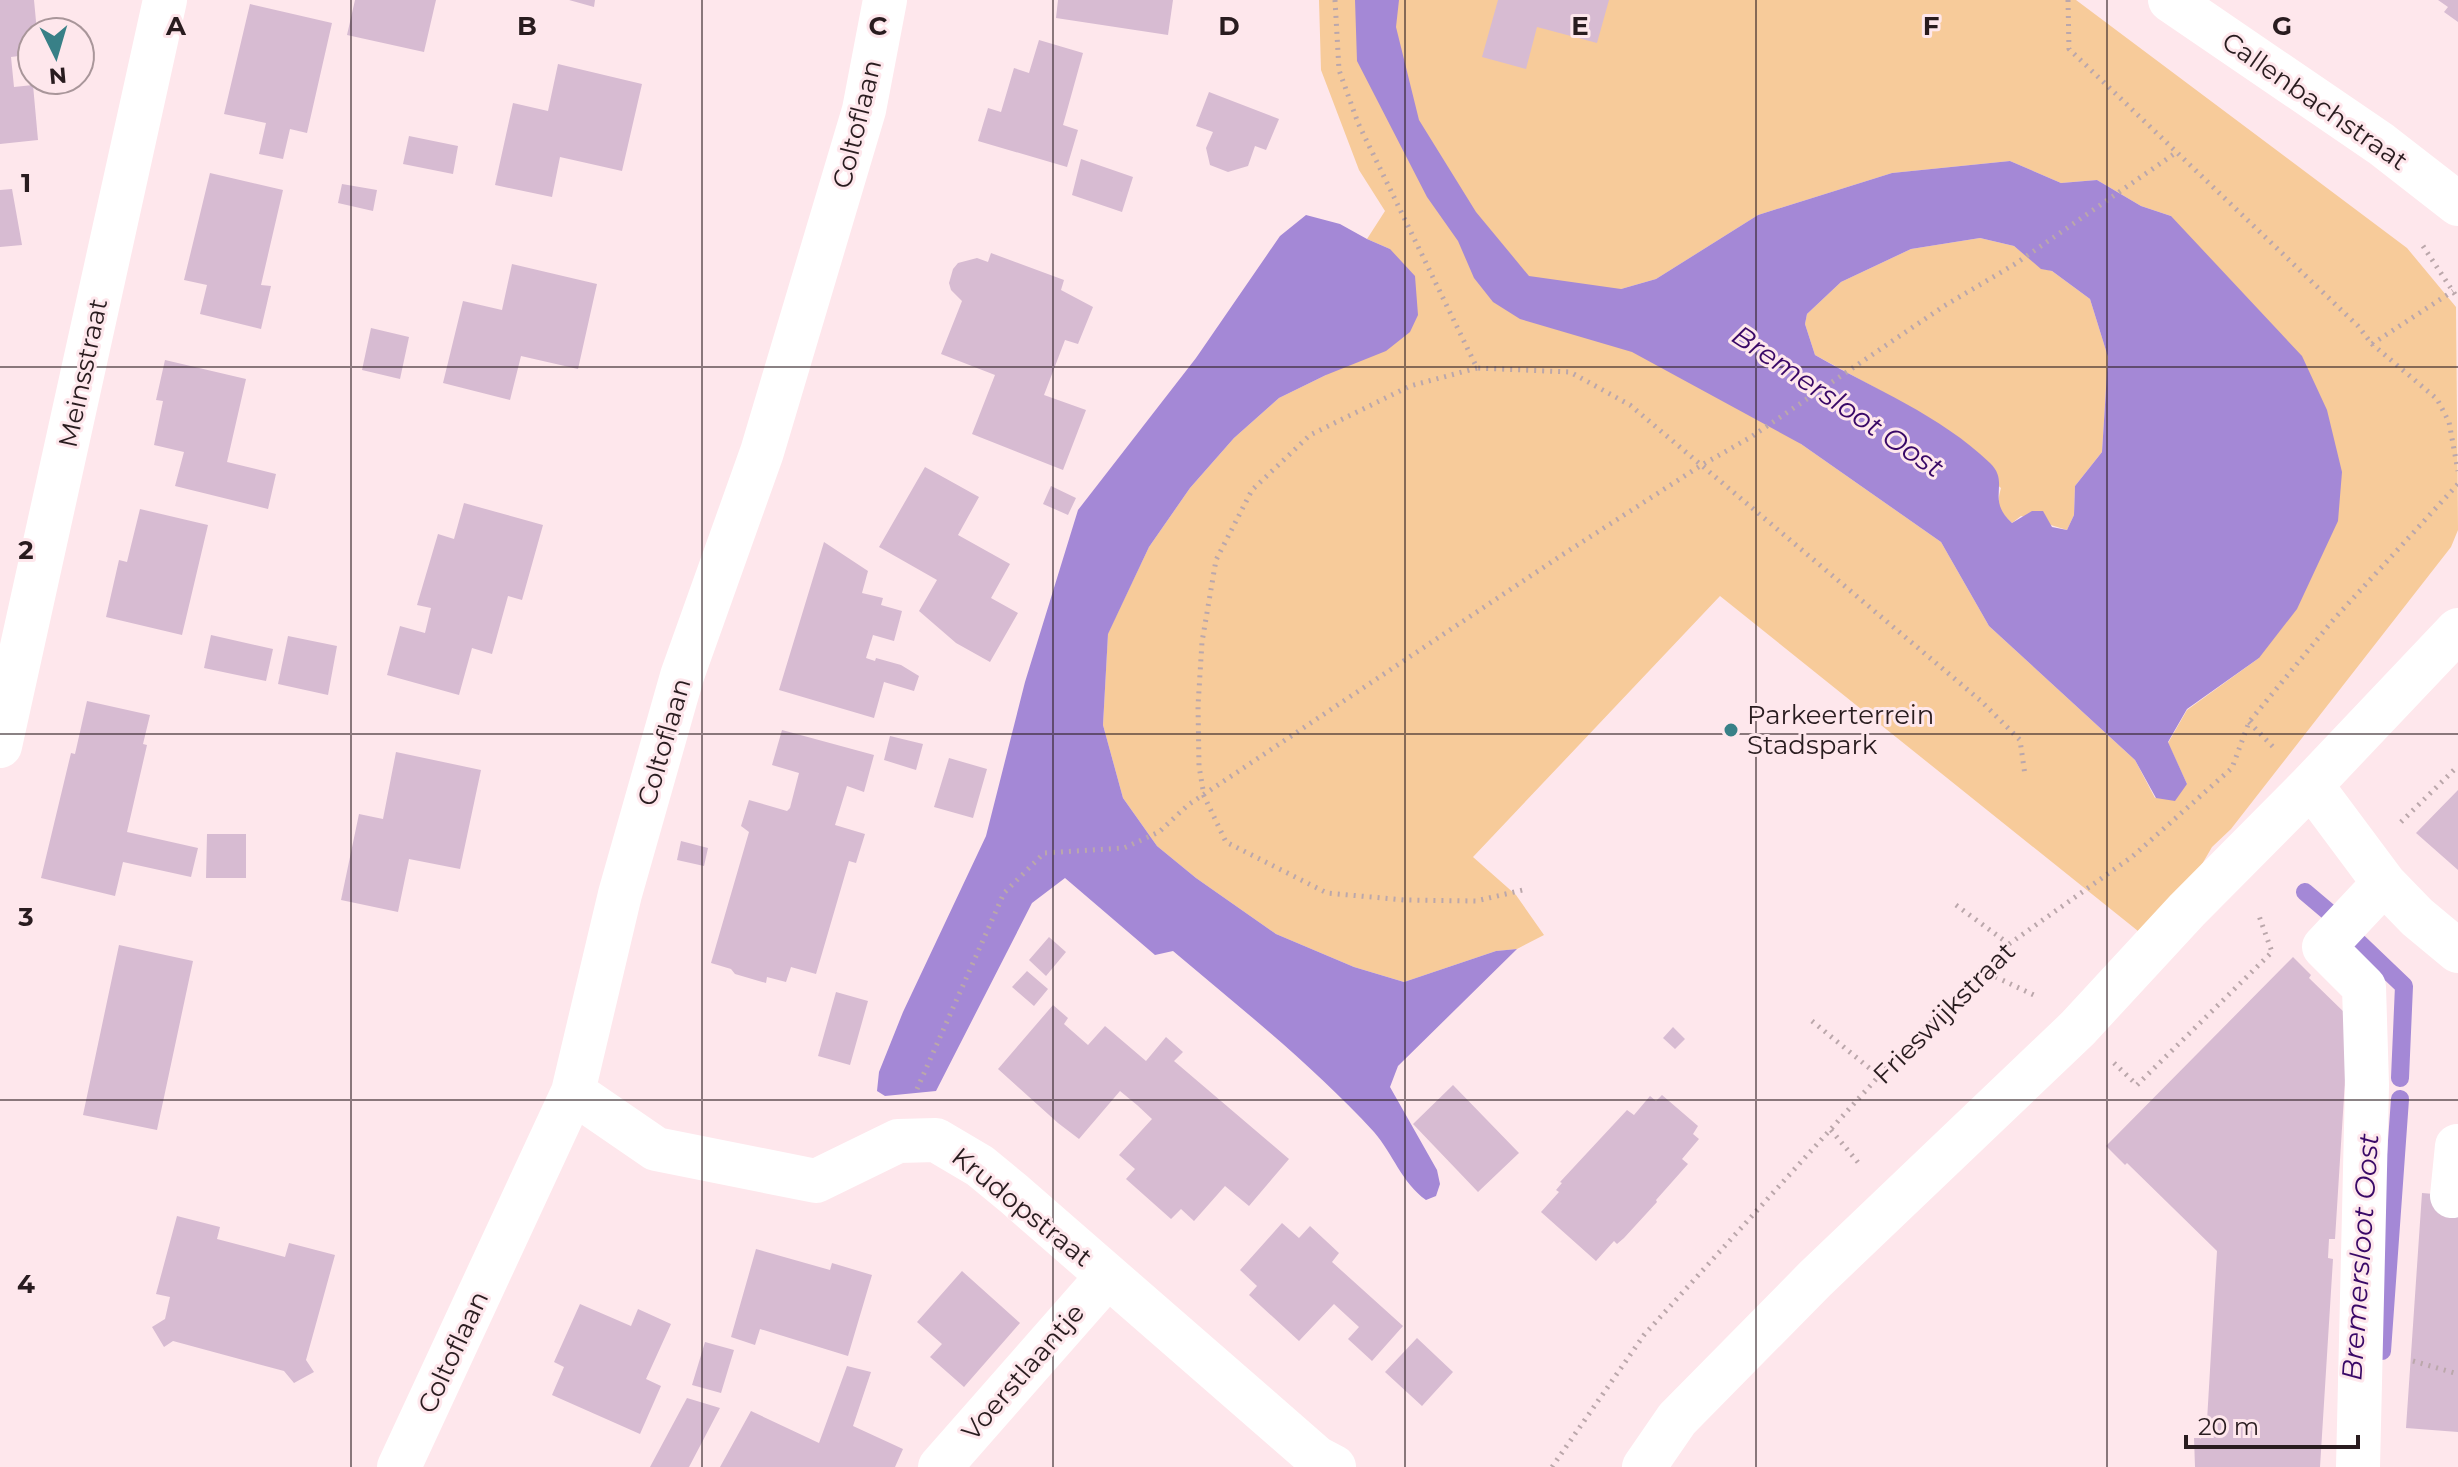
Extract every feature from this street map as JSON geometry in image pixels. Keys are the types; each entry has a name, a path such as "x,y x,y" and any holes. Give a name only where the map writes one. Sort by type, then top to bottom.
{"street":[{"name":"Meinsstraat","path":"0,746 165,0"},
{"name":"Coltoflaan","path":"399,1467 573,1092 620,894 682,676 762,452 864,110 885,0"},
{"name":"Callenbachstraat","path":"2170,0 2381,144 2458,204"},
{"path":"1644,1467 1677,1419 1815,1279 2078,1028 2187,910 2458,630"},
{"path":"2311,785 2384,883 2417,917 2458,951"},
{"path":"2358,1467 2367,1085 2364,987 2324,947 2384,883"},
{"name":"Krudopstraat","path":"573,1092 656,1149 816,1181 898,1141 936,1140 980,1166 1317,1458 1334,1467"},
{"path":"2452,1196 2458,1137"},
{"name":"Voerstlaantje","path":"940,1467 1107,1277"}],"path":[{"path":"1335,0 1339,70 1358,123 1477,368"},
{"path":"2068,0 2069,49 2358,326 2372,344 2437,399 2449,422 2458,471"},
{"path":"913,1098 1004,893 1044,853 1124,848 1159,832 1188,805 1562,555 1700,466 1751,437 1944,306 2015,264 2177,152"},
{"path":"2372,344 2453,291"},
{"path":"1527,889 1476,901 1404,900 1327,893 1226,842 1204,796 1198,751 1202,642 1216,560 1252,490 1310,435 1410,386 1477,368 1570,372 1630,405 1981,701 2020,740 2025,775"},
{"name":"Frieswijkstraat","path":"1552,1467 1644,1335 1879,1076 1981,970 2009,944 2133,856 2232,768 2249,722 2334,619 2458,484"},
{"path":"1956,905 2009,944"},
{"path":"1812,1021 1879,1076"},
{"path":"2401,1358 2458,1374"}],"shaded area":[{"path":"1319,0 2076,0 2407,248 2456,307 2458,530 2451,547 2231,829 2212,847 2194,878 2138,931 1720,596 1473,857 1516,895 1544,935 1517,949 1496,951 1404,982 1354,967 1276,934 1196,878 1157,846 1123,798 1103,725 1108,633 1149,547 1190,488 1234,438 1279,398 1326,375 1390,249 1367,239 1385,211 1359,170 1321,70","holes":["2010,161 2061,183 2097,180 2141,206 2171,216 2259,658 2187,710 2168,743 2187,784 2155,798 2135,760 1989,626 1941,542 1801,444 1621,289 1656,279 1758,215 1892,173"]},
{"path":"1980,238 2014,246 2041,268 2052,271 2090,299 2108,357 2102,452 2075,486 2074,515 2067,530 2021,516 2012,523 2000,508 2001,488 1881,391 1815,355 1805,324 1807,314 1841,282 1911,249"}],"water":[{"path":"1355,0 1399,0 1396,27 1419,120 1476,212 1529,276 1621,289 1656,279 1758,215 1892,173 2010,161 2061,183 2097,180 2141,206 2171,216 2302,356 2327,410 2342,472 2338,521 2297,609 2259,658 2187,709 2168,742 2187,784 2175,801 2156,798 2135,760 1989,626 1941,542 1801,444 1632,352 1520,319 1493,302 1474,278 1458,241 1427,197 1357,61","holes":["1980,238 2014,246 2041,269 2052,271 2090,299 2108,357 2102,452 2075,486 2074,515 2067,530 2052,527 2043,511 2032,511 2012,523 2000,506 1998,477 1990,463 1928,417 1815,355 1805,324 1807,314 1841,282 1911,249"]},
{"path":"1306,215 1340,224 1390,249 1415,276 1418,315 1410,332 1386,351 1279,398 1234,438 1190,488 1149,547 1108,634 1103,725 1123,798 1157,846 1196,878 1276,934 1354,967 1404,982 1496,951 1517,949 1398,1066 1390,1087 1437,1170 1440,1184 1436,1196 1426,1200 1410,1185 1374,1132 1302,1061 1173,951 1155,955 1065,878 1032,903 936,1091 885,1096 877,1091 879,1072 903,1012 986,836 1025,682 1078,510 1196,358 1280,236"}],"building":[{"path":"0,0 34,0 36,16 16,16 16,56 11,57 16,96 34,96 38,140 0,144"},
{"path":"355,0 436,0 424,52 347,35"},
{"path":"569,0 595,0 594,7"},
{"path":"1058,0 1173,0 1168,35 1056,18"},
{"path":"1498,0 1609,0 1597,43 1537,27 1526,69 1482,57"},
{"path":"2438,0 2458,0 2458,22 2444,12 2448,7"},
{"path":"250,4 332,23 307,133 290,129 283,159 259,154 266,123 224,114"},
{"path":"1039,40 1083,53 1063,125 1078,130 1067,167 978,141 988,108 1001,112 1014,68 1029,73"},
{"path":"558,64 642,84 622,171 560,157 552,197 495,185 513,103 548,111"},
{"path":"1209,92 1279,119 1266,150 1255,146 1248,166 1228,172 1210,165 1206,148 1213,132 1196,126"},
{"path":"409,136 458,146 453,174 403,164"},
{"path":"1081,159 1133,177 1122,212 1072,195"},
{"path":"210,173 283,190 261,285 271,286 261,329 200,314 207,285 184,280"},
{"path":"342,184 377,190 373,211 338,203"},
{"path":"12,189 22,245 0,247 0,190"},
{"path":"991,253 1064,280 1061,290 1093,307 1078,344 1065,340 1044,395 1086,410 1063,470 972,434 995,375 941,354 962,301 951,290 949,283 953,269 958,263 977,258 988,262"},
{"path":"512,264 597,284 578,369 521,356 510,400 443,383 463,301 502,310"},
{"path":"371,328 409,337 400,379 362,370"},
{"path":"165,360 246,379 227,462 276,474 268,509 175,486 184,452 154,445 163,401 156,400"},
{"path":"925,467 979,497 958,535 1010,564 991,598 1018,613 990,662 956,643 919,611 937,580 879,547"},
{"path":"1051,486 1076,498 1068,515 1043,504"},
{"path":"464,503 543,525 522,600 508,596 492,654 472,648 459,695 387,675 400,626 425,633 431,608 417,605 438,534 454,539"},
{"path":"140,509 208,525 182,635 106,617 119,560 127,562"},
{"path":"824,542 868,571 862,593 883,598 881,605 902,611 894,641 873,635 866,658 901,665 919,676 914,691 884,682 874,718 779,690"},
{"path":"211,635 273,649 266,681 204,668"},
{"path":"288,636 337,646 328,695 278,684"},
{"path":"87,701 150,715 143,744 147,745 127,832 198,848 191,877 123,862 115,896 41,878 71,753 75,754"},
{"path":"782,730 874,755 864,792 847,786 835,825 865,834 856,863 849,861 816,974 791,967 786,982 767,977 766,983 711,963 749,832 741,826 749,800 787,811 790,808 799,773 772,765"},
{"path":"890,736 923,744 916,770 884,760"},
{"path":"396,752 481,770 460,869 409,859 398,912 341,900 359,814 383,819"},
{"path":"949,758 987,769 973,818 934,807"},
{"path":"2458,790 2458,870 2416,833"},
{"path":"207,834 246,834 246,878 206,878"},
{"path":"681,841 708,848 704,866 677,860"},
{"path":"1049,937 1066,952 1046,976 1029,960"},
{"path":"119,945 193,961 157,1130 83,1115"},
{"path":"2293,957 2311,975 2309,978 2349,1017 2335,1239 2329,1239 2328,1258 2333,1259 2320,1467 2195,1467 2194,1438 2206,1438 2217,1251 2106,1146"},
{"path":"1027,971 1048,989 1034,1006 1012,987"},
{"path":"836,992 868,1001 850,1065 818,1056"},
{"path":"1053,1005 1068,1018 1064,1024 1088,1045 1105,1026 1146,1061 1166,1037 1183,1052 1174,1061 1289,1159 1249,1206 1225,1186 1194,1221 1181,1209 1171,1219 1126,1179 1135,1169 1119,1155 1152,1119 1137,1105 1120,1091 1079,1139 998,1069"},
{"path":"1673,1027 1685,1039 1675,1049 1663,1038"},
{"path":"1453,1085 1519,1153 1478,1192 1413,1124"},
{"path":"1662,1095 1698,1126 1693,1134 1699,1139 1682,1159 1688,1164 1657,1202 1624,1238 1617,1244 1614,1241 1596,1261 1541,1212 1559,1192 1556,1190 1560,1182 1627,1110 1634,1115 1650,1096 1656,1101"},
{"path":"2422,1193 2458,1196 2458,1432 2406,1428"},
{"path":"177,1216 220,1227 217,1239 285,1257 289,1243 335,1255 306,1360 314,1372 294,1383 284,1371 173,1341 164,1347 152,1327 165,1319 170,1297 156,1294"},
{"path":"1282,1223 1299,1238 1310,1226 1339,1253 1332,1262 1403,1326 1372,1361 1348,1339 1359,1327 1334,1304 1299,1341 1249,1295 1257,1286 1240,1270"},
{"path":"756,1249 830,1270 832,1263 872,1275 848,1356 760,1329 755,1345 731,1337"},
{"path":"962,1271 1020,1323 964,1387 930,1357 942,1344 917,1322"},
{"path":"580,1304 631,1326 638,1309 671,1324 646,1379 661,1386 640,1434 552,1395 564,1367 554,1362"},
{"path":"1417,1338 1453,1372 1422,1406 1385,1372"},
{"path":"705,1342 734,1350 721,1393 692,1385"},
{"path":"847,1366 871,1372 853,1426 903,1449 895,1467 720,1467 751,1411 819,1443"},
{"path":"687,1398 720,1408 689,1467 650,1467"}],"waterway":[{"name":"Bremersloot Oost","path":"2305,892 2331,914"},
{"name":"Bremersloot Oost","path":"2359,943 2404,986 2400,1078"},
{"name":"Bremersloot Oost","path":"2382,1351 2400,1099"}],"place":[{"name":"Parkeerterrein Stadspark","path":"1731,730"}]}
